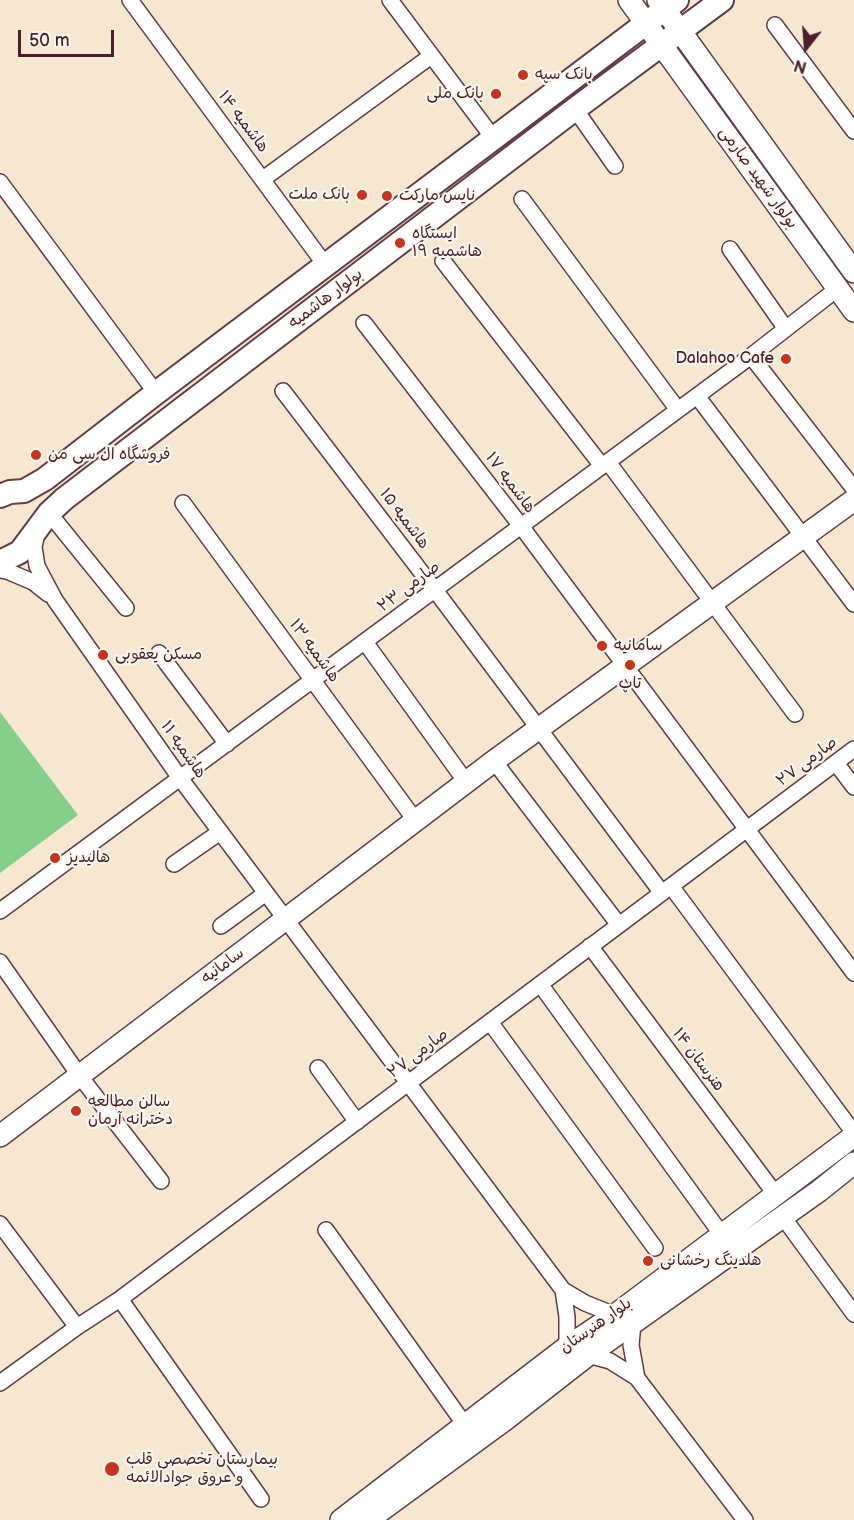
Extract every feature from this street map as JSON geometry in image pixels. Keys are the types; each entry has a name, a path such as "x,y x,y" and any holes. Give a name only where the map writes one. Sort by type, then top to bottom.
{"main road":[{"path":"629,0 646,24 671,38"},
{"name":"بولوار هاشمیه","path":"0,562 20,552 43,521 64,499 101,470 722,0"},
{"path":"667,3 671,38"},
{"name":"بولوار هاشمیه","path":"3,492 24,491 45,480 156,393 646,24 667,3"},
{"name":"بولوار شهید صارمی","path":"671,38 854,272"},
{"name":"بولوار شهید صارمی","path":"671,38 837,289 854,311"},
{"path":"267,310 282,332"},
{"name":"سامانیه","path":"0,1136 284,918 494,761 854,500"},
{"name":"بلوار هنرستان","path":"341,1520 465,1425 500,1410 588,1355 624,1319 722,1235 854,1135"},
{"name":"بلوار هنرستان","path":"368,1520 500,1410 567,1347 624,1319 783,1217 854,1163"},
{"path":"806,1173 819,1191"}],"street":[{"name":"هاشمیه ۱۴","path":"130,0 326,266"},
{"path":"390,0 494,139"},
{"path":"775,25 854,131"},
{"path":"263,179 431,56"},
{"path":"575,109 615,166"},
{"path":"0,182 156,393"},
{"path":"522,199 678,410"},
{"path":"730,249 786,329"},
{"path":"443,261 605,464 632,494 795,714"},
{"name":"صارمی ۲۳","path":"0,910 751,356 837,289"},
{"name":"هاشمیه ۱۷","path":"364,323 521,526 854,973"},
{"path":"751,356 854,489"},
{"name":"هاشمیه ۱۵","path":"283,391 539,728 667,889 854,1135"},
{"path":"697,396 854,604"},
{"name":"هاشمیه ۱۳","path":"183,502 416,820"},
{"path":"55,600 37,566 34,547 43,521 126,608"},
{"path":"0,570 33,582 55,600"},
{"name":"هاشمیه ۱۱","path":"55,600 180,778 563,1290"},
{"path":"365,642 466,782"},
{"path":"159,654 227,744"},
{"name":"صارمی ۲۷","path":"0,1383 120,1299 854,749"},
{"path":"494,761 619,925"},
{"path":"836,763 854,787"},
{"path":"174,864 220,832"},
{"path":"221,926 266,893"},
{"name":"هنرستان ۱۴","path":"590,946 776,1195"},
{"path":"0,962 80,1076 161,1181"},
{"path":"540,984 722,1235"},
{"path":"490,1022 655,1248"},
{"path":"318,1068 357,1122"},
{"path":"783,1217 854,1314"},
{"path":"0,1224 77,1327"},
{"path":"326,1230 465,1425"},
{"path":"563,1290 585,1303 624,1319 637,1378"},
{"path":"563,1290 567,1317 567,1347"},
{"path":"120,1299 261,1499"},
{"path":"588,1355 610,1361 637,1378 746,1520"}],"green space":[{"path":"0,712 78,815 0,873"}],"place":[{"name":"بانک سپه","path":"523,75"},
{"name":"بانک ملی","path":"496,94"},
{"name":"بانک ملت","path":"362,195"},
{"name":"نایس مارکت","path":"387,196"},
{"name":"ایستگاه هاشمیه ۱۹","path":"400,243"},
{"name":"Dalahoo Cafe","path":"786,359"},
{"name":"فروشگاه ال سی من","path":"36,455"},
{"name":"سامانیه","path":"602,646"},
{"name":"مسکن یعقوبی","path":"103,655"},
{"name":"تاپ","path":"630,665"},
{"name":"هالیدیز","path":"55,858"},
{"name":"سالن مطالعه دخترانه آرمان","path":"76,1111"},
{"name":"هلدینگ رخشانی","path":"648,1261"},
{"name":"بیمارستان تخصصی قلب و عروق جوادالائمه","path":"112,1469"}]}
